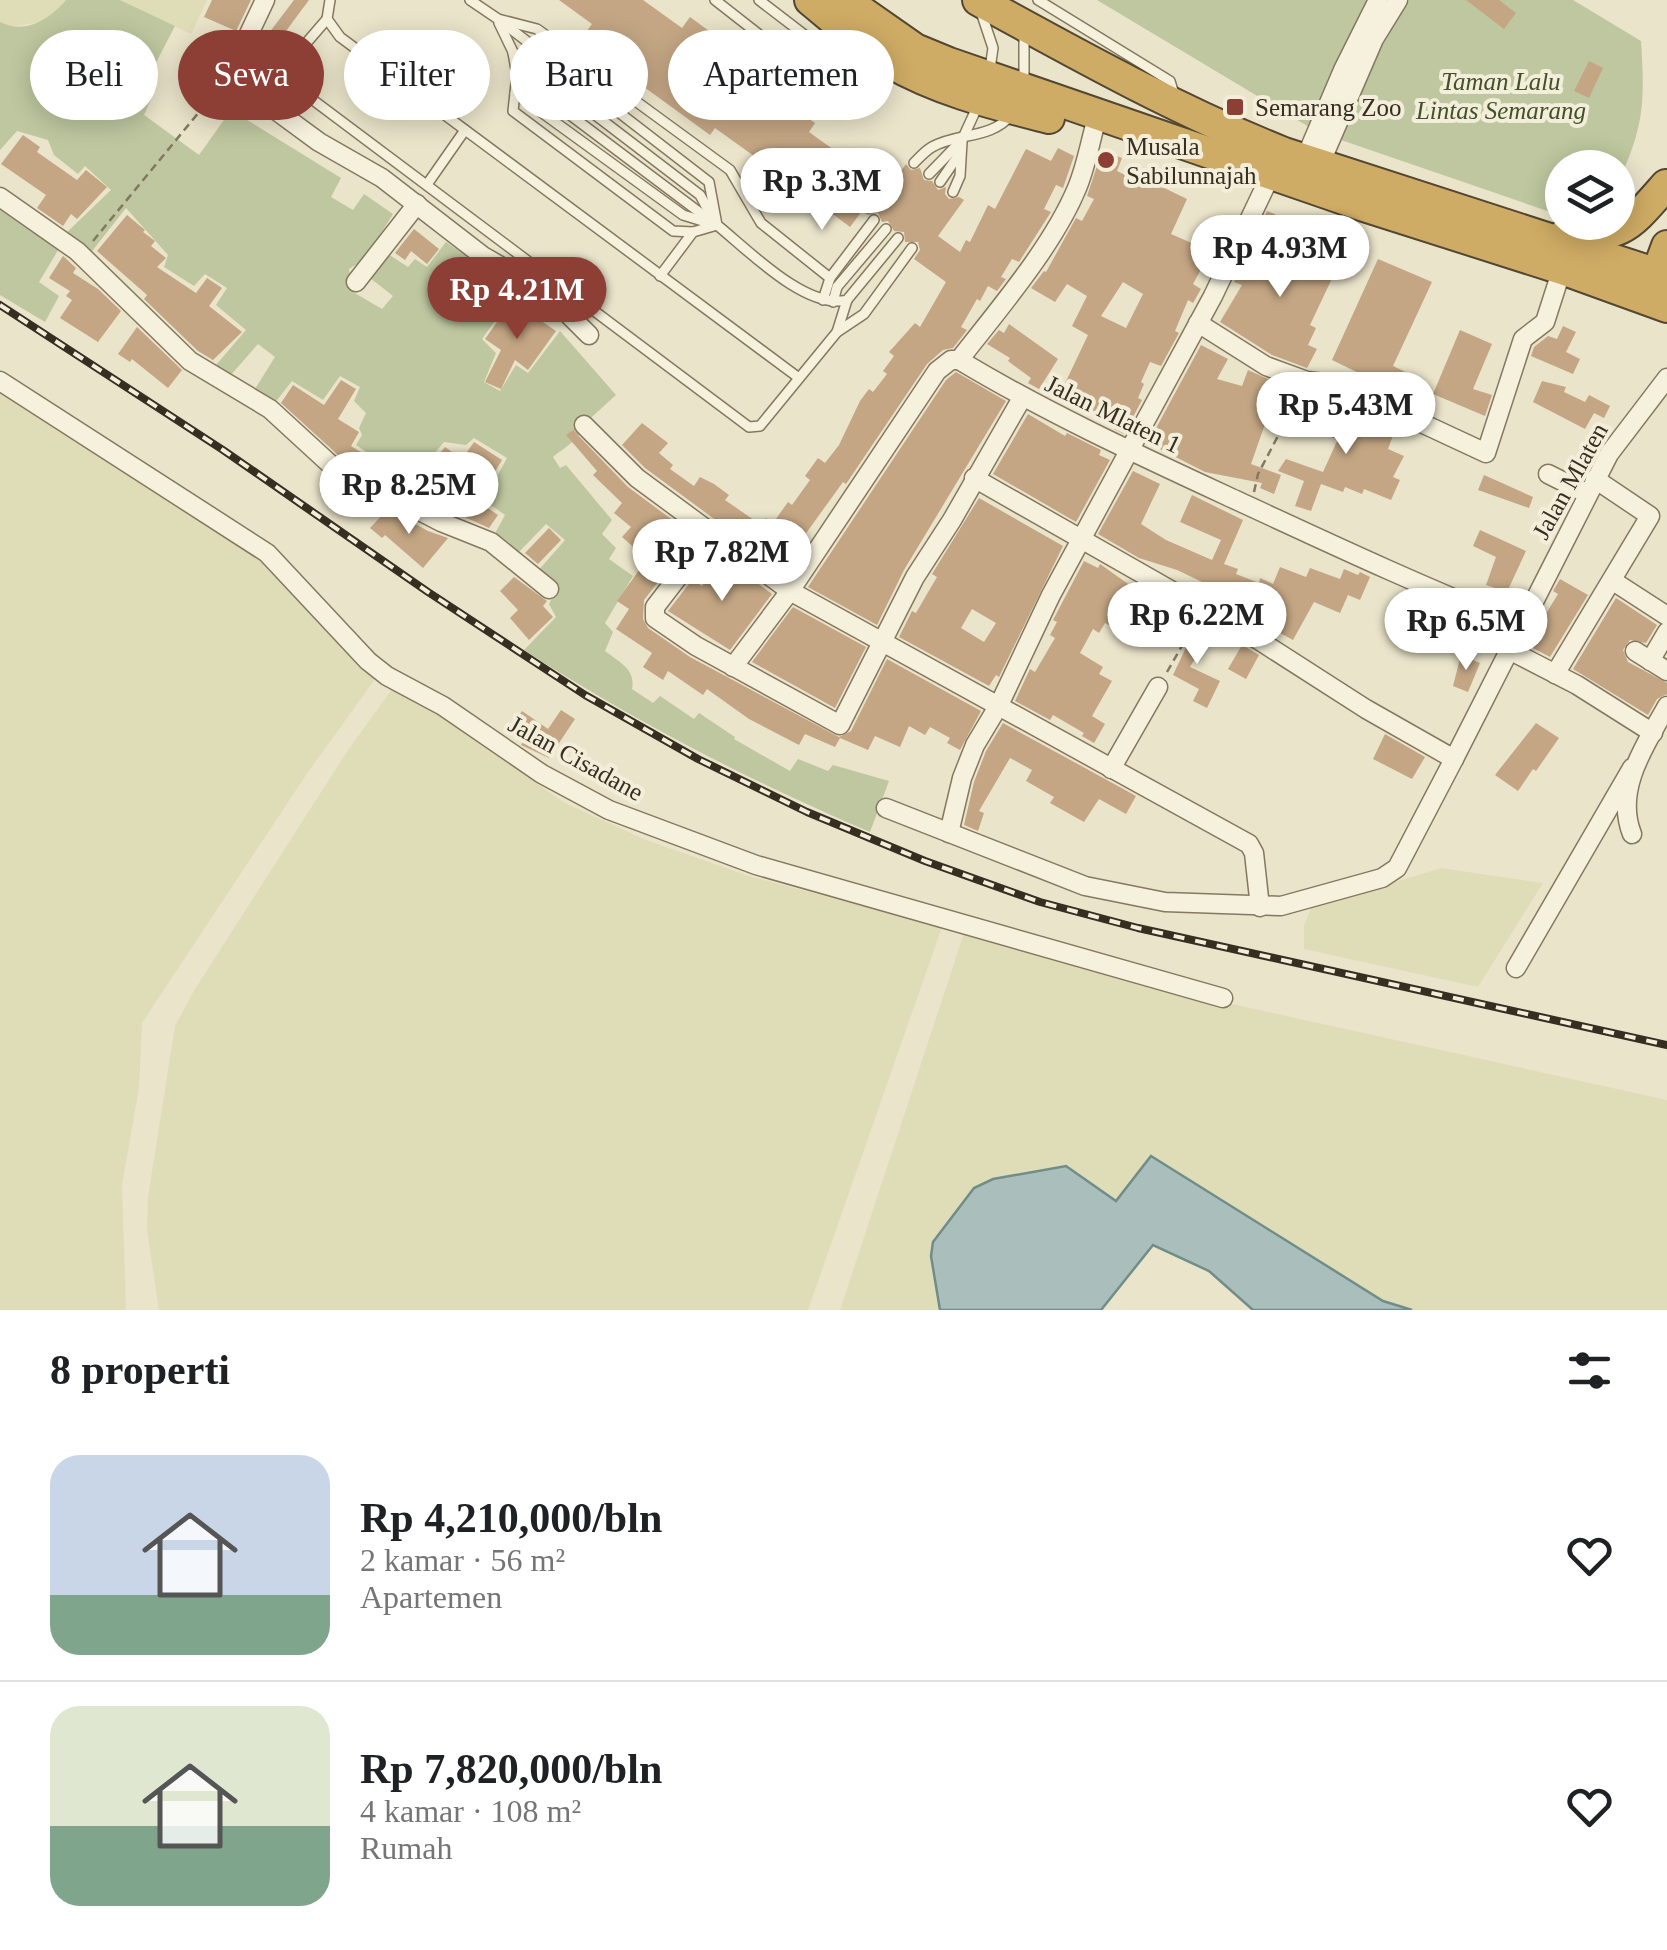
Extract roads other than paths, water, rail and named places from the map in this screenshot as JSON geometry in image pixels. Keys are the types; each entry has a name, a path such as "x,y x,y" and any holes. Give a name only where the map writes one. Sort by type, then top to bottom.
{"highway":[{"path":"810,0 848,30"},
{"path":"845,0 915,49 983,89"},
{"path":"978,0 1031,12 1137,88 1290,167 1328,206 1364,206 1562,268 1653,280"},
{"path":"894,64 930,82 983,89 1107,125 1290,167 1536,235 1653,280"},
{"path":"1107,125 1117,118 1119,104 1137,88"},
{"path":"1536,235 1601,236 1628,227 1667,184"},
{"path":"1653,280 1667,184"}],"street":[{"path":"265,0 228,76 299,129 367,168 483,256 547,293 589,335"},
{"path":"950,834 962,778 975,745 1000,705 1051,595 1198,323 1290,167 1378,0"},
{"path":"1290,167 1398,0"},
{"path":"732,667 790,591 937,371 945,363 959,360 1065,212 1107,125"},
{"path":"0,197 82,256 190,361 270,409 331,465 427,515 491,542 549,589"},
{"path":"356,282 417,204"},
{"path":"1198,323 1266,366 1307,381 1340,385 1486,453 1523,338 1545,322 1562,268"},
{"name":"Jalan Mlaten 1","path":"959,360 1022,398 1130,450 1434,591 1524,627"},
{"name":"Jalan Mlaten","path":"886,808 1014,861 1105,892 1166,902 1281,906 1382,878 1397,868 1524,627 1591,486 1622,435 1667,378"},
{"name":"Jalan Cisadane","path":"0,381 267,552 368,661 387,676 443,706 542,774 609,810 756,866 1223,998"},
{"path":"711,534 654,613 655,618 732,667 840,725 915,577 1022,398"},
{"path":"584,424 637,478 790,591 1249,844 1254,853 1260,907"},
{"path":"1548,474 1591,486 1650,516 1555,674"},
{"path":"974,478 1204,609 1454,760"},
{"path":"1613,581 1667,616"},
{"path":"1667,632 1643,656 1667,671"},
{"path":"1511,651 1652,733"},
{"path":"1111,769 1158,687"},
{"path":"1516,968 1667,706"},
{"path":"1632,768 1628,824 1632,834"}],"lane":[{"path":"330,0 327,19 282,76 749,427 760,426 836,332 864,314 912,248"},
{"path":"470,0 709,182 717,226"},
{"path":"715,0 753,30"},
{"path":"759,0 798,30"},
{"path":"954,192 960,176 962,140 983,89 993,48 978,0"},
{"path":"914,163 930,148 985,133 1006,122 1020,100 1031,12 1170,81 1176,94 1173,105"},
{"path":"327,19 340,37 799,378"},
{"path":"498,19 510,45"},
{"path":"498,19 537,29 730,170 768,230 830,278"},
{"path":"525,120 673,231 693,232 717,226"},
{"path":"552,120 683,215 717,226"},
{"path":"577,120 804,294 828,301 846,300"},
{"path":"602,120 700,195 717,226"},
{"path":"428,184 465,130"},
{"path":"929,174 962,140"},
{"path":"940,182 960,153"},
{"path":"828,301 830,278 874,220"},
{"path":"828,301 886,229"},
{"path":"660,276 693,232"},
{"path":"836,332 846,300 898,238"}],"railway":[{"path":"0,305 223,450 585,695 698,759 807,812 925,861 1040,902 1138,928 1667,1045"}],"place":[{"name":"Semarang Zoo","path":"1235,107"},
{"name":"Musala Sabilunnajah","path":"1106,160"}],"park label":[{"name":"Taman Lalu Lintas Semarang","path":"1501,96"}]}
